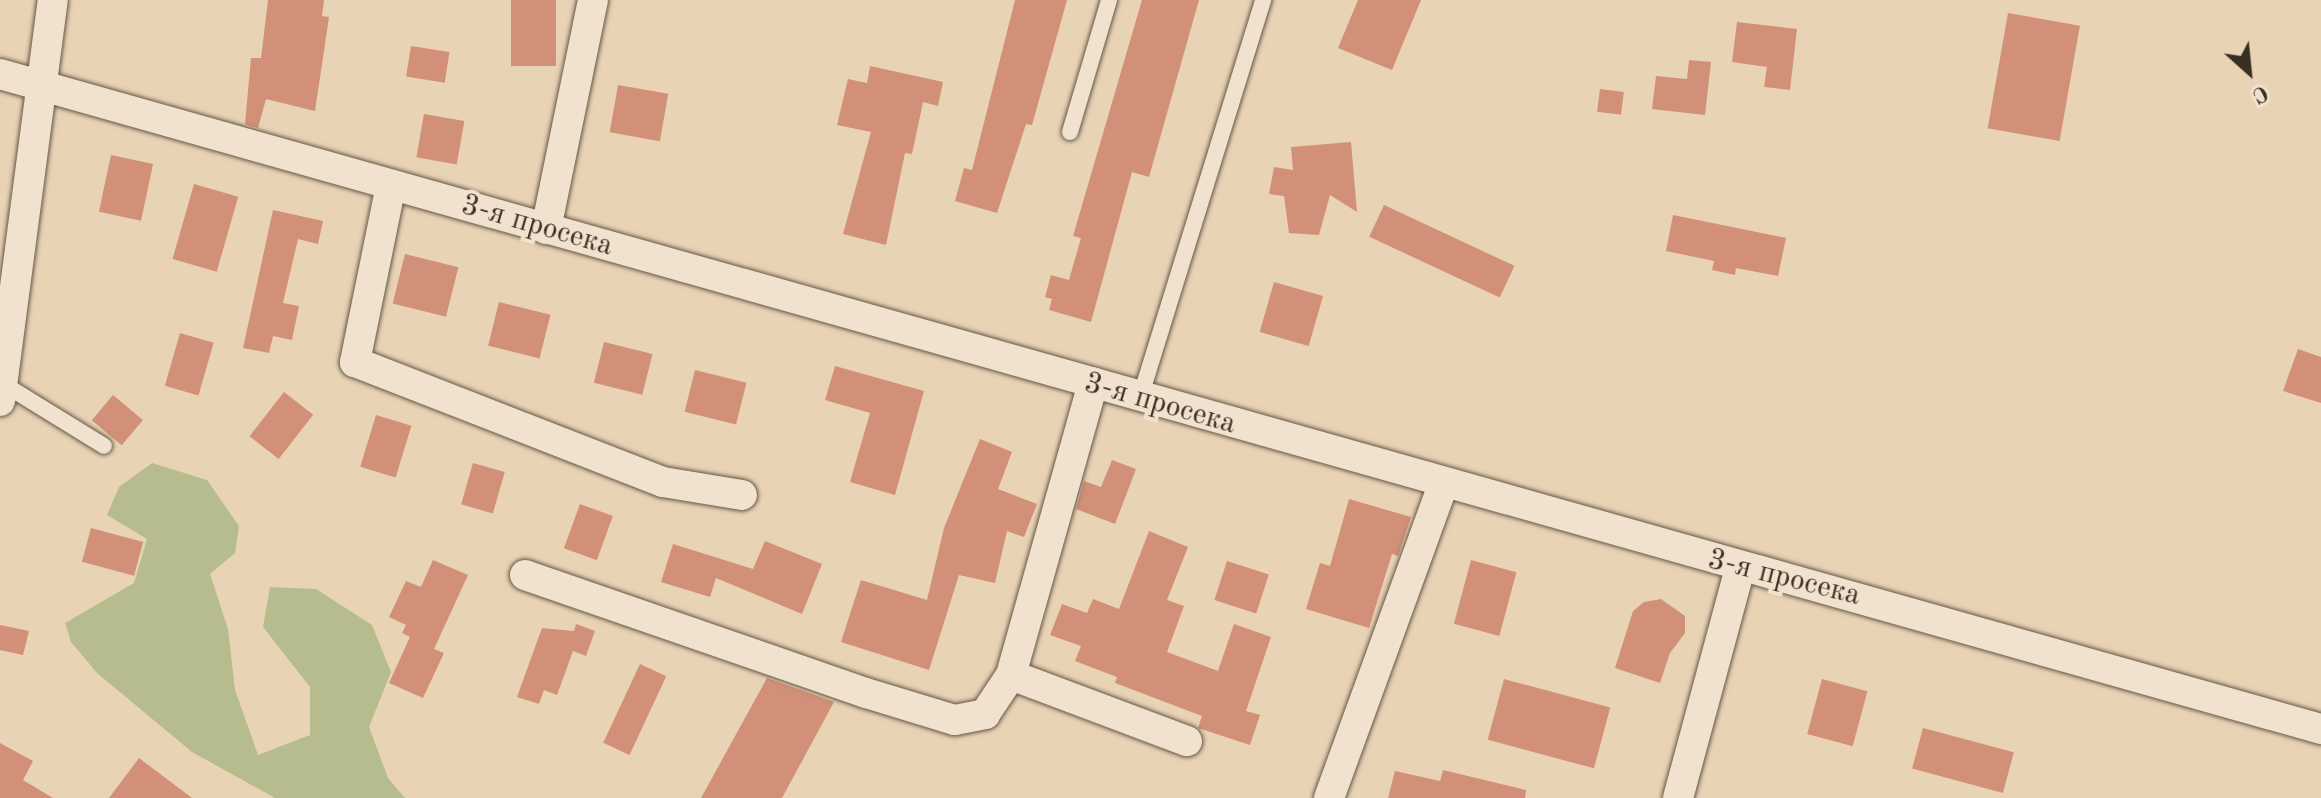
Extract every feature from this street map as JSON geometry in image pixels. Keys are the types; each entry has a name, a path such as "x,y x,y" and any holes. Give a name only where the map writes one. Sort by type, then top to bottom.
{"street":[{"path":"2,393 53,0"},
{"path":"546,229 593,0"},
{"name":"3-я просека","path":"0,74 1740,568 1903,609 2321,729"},
{"path":"391,185 355,362 663,482 742,495"},
{"path":"525,575 955,720 985,714 1011,675 1093,384"},
{"path":"1329,798 1443,484"},
{"path":"1678,798 1740,568"},
{"path":"1011,675 1187,741"}],"lane":[{"path":"1070,132 1109,0"},
{"path":"1140,398 1263,0"},
{"path":"2,393 104,446"}],"green space":[{"path":"152,463 207,480 239,526 235,553 210,574 228,629 235,690 258,755 310,735 310,687 263,627 270,587 316,589 372,625 391,672 369,727 388,778 405,798 275,798 192,752 97,673 71,642 65,623 134,583 147,539 107,515 119,487"}],"building":[{"path":"268,0 324,0 322,16 329,17 315,111 266,99 258,128 245,124 251,58 261,58"},
{"path":"511,0 556,0 556,66 511,66"},
{"path":"1015,0 1067,0 1032,125 1026,124 997,213 955,201 964,168 972,170"},
{"path":"1142,0 1199,0 1149,177 1132,172 1091,322 1049,310 1052,299 1045,297 1051,275 1069,280 1081,238 1073,236"},
{"path":"1358,0 1421,0 1392,70 1338,48"},
{"path":"2008,13 2080,26 2060,141 1988,128"},
{"path":"1737,22 1797,29 1790,90 1764,87 1767,67 1732,62"},
{"path":"411,46 450,52 445,83 406,77"},
{"path":"1689,60 1711,62 1705,115 1652,109 1656,76 1687,79"},
{"path":"870,66 943,82 938,106 923,102 912,154 905,153 886,245 843,234 871,132 837,125 848,79 867,83"},
{"path":"618,85 668,94 660,141 610,132"},
{"path":"1600,89 1624,92 1621,115 1597,112"},
{"path":"424,114 464,121 457,164 416,157"},
{"path":"1351,142 1357,212 1330,195 1319,235 1289,233 1284,196 1269,194 1274,167 1293,170 1291,147"},
{"path":"111,155 153,164 141,221 99,212"},
{"path":"194,184 238,197 217,272 173,259"},
{"path":"1384,205 1515,266 1500,298 1369,237"},
{"path":"273,210 323,221 318,244 298,239 283,303 299,306 292,340 273,336 269,353 243,348"},
{"path":"1673,215 1786,238 1778,276 1736,268 1735,275 1712,270 1714,261 1666,251"},
{"path":"405,254 458,267 446,317 393,303"},
{"path":"1274,282 1323,296 1309,346 1260,332"},
{"path":"499,302 550,315 540,358 488,346"},
{"path":"180,333 214,343 198,396 165,386"},
{"path":"604,342 653,354 642,395 594,383"},
{"path":"2298,349 2321,357 2321,403 2283,391"},
{"path":"835,366 924,391 895,495 850,482 870,413 825,400"},
{"path":"695,370 746,383 736,425 685,412"},
{"path":"284,392 313,415 279,459 250,436"},
{"path":"113,395 143,420 122,445 92,420"},
{"path":"376,415 411,426 396,477 360,467"},
{"path":"980,439 1012,452 998,489 1037,504 1024,537 1007,531 995,583 959,575 929,670 841,642 861,580 927,600 944,528"},
{"path":"1112,460 1136,469 1115,524 1076,509 1084,481 1101,487"},
{"path":"473,463 505,472 493,513 461,504"},
{"path":"1349,499 1411,517 1398,556 1392,554 1369,628 1306,609 1320,563 1330,566"},
{"path":"580,504 613,516 597,560 564,548"},
{"path":"91,528 143,542 134,576 82,562"},
{"path":"1149,531 1188,547 1167,600 1184,606 1167,652 1218,671 1234,624 1271,637 1246,711 1260,715 1250,745 1198,728 1202,716 1115,683 1117,677 1075,661 1081,646 1050,635 1062,604 1087,613 1093,599 1119,609"},
{"path":"765,541 822,564 802,614 716,578 710,597 661,582 673,544 753,569"},
{"path":"433,560 468,575 434,649 444,653 423,698 389,683 410,637 402,633 406,625 389,617 406,581 421,587"},
{"path":"1471,560 1516,572 1499,636 1454,624"},
{"path":"1227,561 1269,575 1256,614 1214,600"},
{"path":"1661,599 1685,616 1685,633 1670,653 1660,683 1615,668 1633,611 1644,602"},
{"path":"576,624 595,631 586,656 573,651 557,695 544,690 539,704 517,697 542,628 574,631"},
{"path":"0,625 29,631 23,655 0,650"},
{"path":"640,664 666,676 630,755 603,743"},
{"path":"767,678 834,702 782,798 701,798"},
{"path":"1504,679 1610,707 1594,768 1488,740"},
{"path":"1822,679 1867,691 1853,746 1807,734"},
{"path":"1923,728 2014,752 2003,793 1912,769"},
{"path":"0,743 33,761 23,780 53,798 0,798"},
{"path":"139,758 192,798 109,798"},
{"path":"1443,770 1526,790 1525,798 1388,798 1395,771 1440,781"}]}
